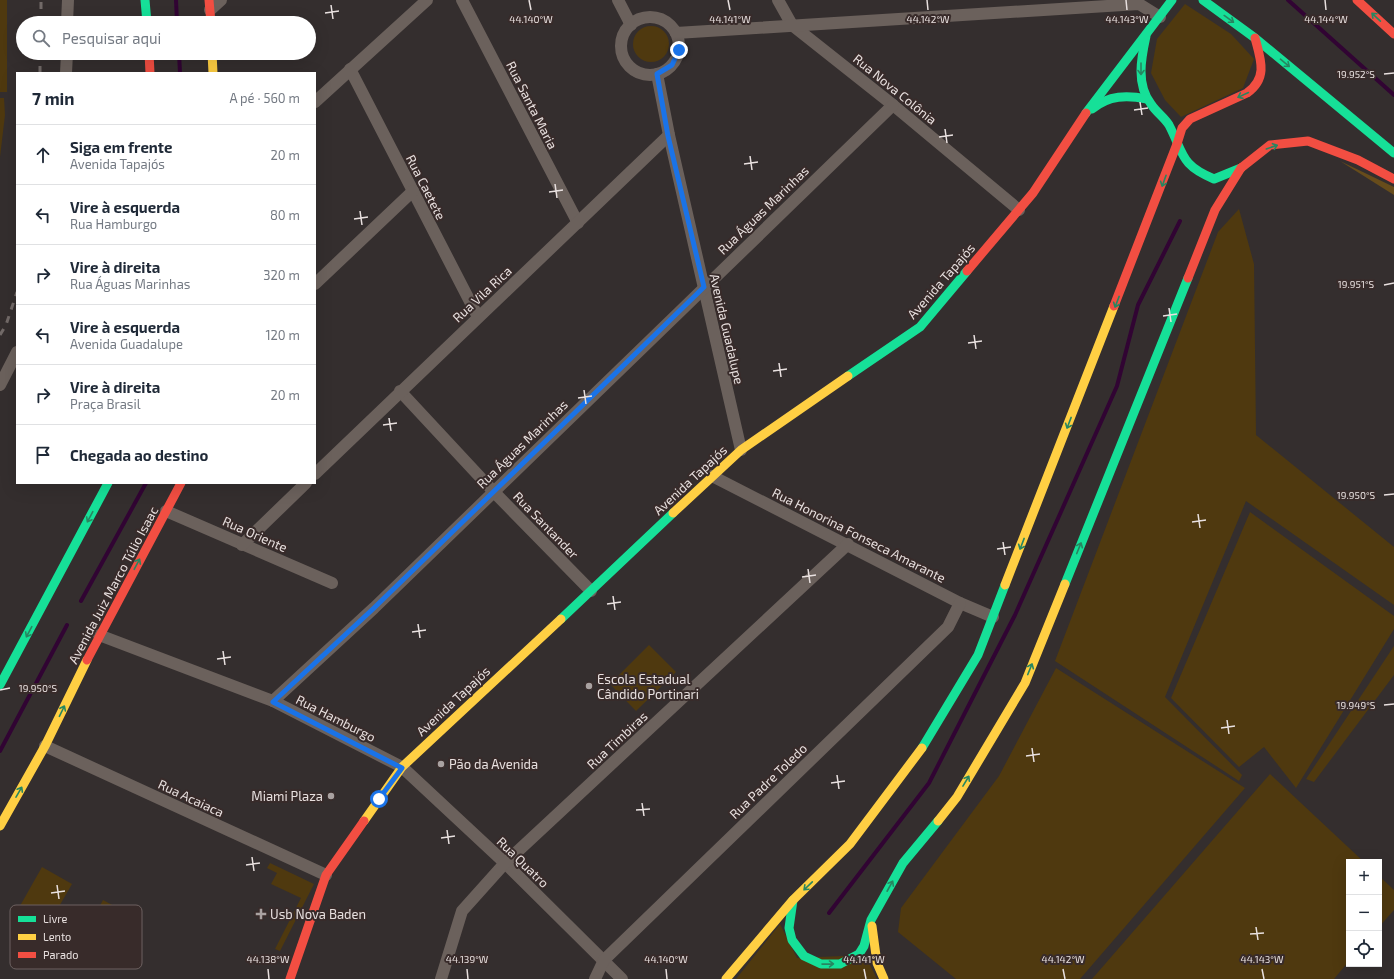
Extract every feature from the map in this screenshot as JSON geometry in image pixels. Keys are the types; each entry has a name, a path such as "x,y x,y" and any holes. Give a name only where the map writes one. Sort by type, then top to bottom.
{"main road":[{"path":"145,0 146,16"},
{"path":"1203,0 1255,38 1394,153"},
{"path":"1357,0 1394,34"},
{"name":"Avenida Tapajós","path":"290,979 326,875 402,768 741,450 920,327 1033,193 1079,122 1147,31 1170,3"},
{"path":"210,5 211,16"},
{"path":"1147,31 1141,67 1141,80 1147,99 1165,119 1181,155 1188,165 1197,173 1214,179 1241,168 1270,145 1308,141 1358,160 1394,179"},
{"path":"726,979 793,900 850,844 922,748 978,655 1184,125 1196,115 1246,95 1256,86 1262,73 1262,60 1255,38"},
{"path":"149,60 150,72"},
{"path":"212,60 213,72"},
{"path":"1079,122 1100,101 1127,95 1147,99"},
{"path":"793,900 789,928 792,940 804,956 821,964 840,964 859,954 864,946 871,920 903,863 957,797 1024,683 1216,210 1241,168"},
{"path":"0,685 107,484"},
{"name":"Avenida Juiz Marco Túlio Isaac","path":"0,826 45,746 99,635 180,484"},
{"path":"871,920 878,963 884,979"}],"street":[{"path":"67,16 68,0"},
{"path":"210,5 221,0"},
{"path":"316,101 427,0"},
{"name":"Rua Santa Maria","path":"462,0 578,223"},
{"path":"618,0 631,25"},
{"name":"Rua Nova Colônia","path":"778,0 792,25 893,105 1019,210"},
{"path":"676,33 1139,4 1160,17"},
{"path":"656,18 671,26 676,33 679,42 676,58 668,68 657,74 639,72 631,67 625,59 622,50 622,41 625,32 638,20 656,18"},
{"path":"66,60 66,72"},
{"name":"Rua Caetete","path":"350,69 478,317"},
{"name":"Avenida Guadalupe","path":"657,74 668,136 741,450"},
{"name":"Rua Águas Marinhas","path":"273,702 374,608 493,490 893,105"},
{"name":"Rua Vila Rica","path":"316,473 668,136"},
{"path":"316,283 413,191"},
{"path":"0,385 16,354"},
{"name":"Rua Santander","path":"400,391 591,591"},
{"name":"Rua Honorina Fonseca Amarante","path":"712,476 848,544 960,603 992,617"},
{"path":"242,545 305,484"},
{"name":"Rua Oriente","path":"166,511 332,583"},
{"name":"Rua Timbiras","path":"441,979 462,911 505,863 848,544"},
{"name":"Rua Padre Toledo","path":"594,979 604,960 948,627 960,603"},
{"name":"Rua Hamburgo","path":"99,635 273,702 402,768"},
{"name":"Rua Acaiaca","path":"45,746 326,875"},
{"name":"Rua Quatro","path":"402,768 505,863 622,979"}],"shaded area":[{"path":"0,0 7,0 7,92 0,92"},
{"path":"1185,4 1231,34 1254,59 1243,88 1181,117 1165,100 1151,73 1157,39"},
{"path":"655,26 664,31 668,37 668,51 664,57 655,62 647,62 638,57 634,51 633,40 638,31 644,27"},
{"path":"0,98 4,98 5,115 0,157"},
{"path":"1340,161 1394,187 1394,195"},
{"path":"1239,209 1254,264 1256,435 1394,547 1394,605 1246,501 1165,697 1242,775 1239,781 1055,661 1218,232"},
{"path":"1250,512 1394,616 1394,629 1296,788 1264,747 1239,767 1171,698"},
{"path":"649,645 676,672 636,711 610,684"},
{"path":"1394,646 1394,675 1314,782 1306,779"},
{"path":"1056,668 1245,788 1080,979 956,979 898,932 901,908 999,776"},
{"path":"1270,774 1361,859 1346,859 1346,965 1334,979 1092,979"},
{"path":"270,863 314,884 280,951 275,949 301,898 271,884 277,873 267,868"},
{"path":"42,867 72,884 60,905 21,905"},
{"path":"1382,879 1394,890 1394,910 1382,924"},
{"path":"103,900 112,905 100,905"},
{"path":"780,924 797,958 865,955 877,979 736,979"}],"waterway":[{"path":"176,0 177,16"},
{"path":"1288,0 1394,95"},
{"path":"179,60 180,72"},
{"path":"829,913 929,783 1015,615 1117,386 1138,305 1180,221"},
{"path":"81,601 145,484"},
{"path":"0,751 67,625"}],"railway":[{"path":"41,0 41,16"},
{"path":"40,60 40,72"},
{"path":"0,335 6,325 16,295"}],"traffic: fast":[{"path":"145,0 146,16"},
{"path":"1086,113 1172,0"},
{"path":"1203,0 1255,38 1394,153"},
{"path":"1146,36 1141,62 1143,88 1153,107 1169,125 1184,158 1195,169 1214,179 1241,168"},
{"path":"1092,109 1098,104 1118,97 1147,99"},
{"path":"848,376 920,327 967,271"},
{"path":"1065,584 1188,278"},
{"path":"0,685 107,484"},
{"path":"561,619 673,513"},
{"path":"922,748 978,655 1005,585"},
{"path":"793,900 789,928 792,940 804,956 821,964 840,964 859,954 864,946 871,920 903,863 938,821"}],"traffic: slow":[{"path":"212,60 213,72"},
{"path":"1005,585 1114,306"},
{"path":"673,513 741,450 848,376"},
{"path":"938,821 957,797 1025,683 1065,584"},
{"path":"364,821 402,767 561,619"},
{"path":"0,826 45,746 87,660"},
{"path":"726,979 793,900 850,844 922,748"},
{"path":"872,926 877,963 884,979"}],"traffic: jam":[{"path":"209,0 210,16"},
{"path":"1357,0 1394,34"},
{"path":"1177,144 1182,128 1190,119 1247,93 1254,87 1258,81 1261,68 1261,61 1255,38"},
{"path":"149,60 150,72"},
{"path":"967,271 1033,193 1086,113"},
{"path":"1241,168 1270,145 1308,141 1358,160 1394,179"},
{"path":"1114,306 1177,144"},
{"path":"1188,278 1215,210 1241,168"},
{"path":"87,660 180,484"},
{"path":"290,979 326,875 364,821"}],"place":[{"name":"Escola Estadual Cândido Portinari","path":"589,686"},
{"name":"Pão da Avenida","path":"441,764"},
{"name":"Miami Plaza","path":"331,796"},
{"name":"Usb Nova Baden","path":"261,914"}],"route":[{"path":"379,799 402,768 273,702 374,608 493,490 704,287 668,136 657,74 672,65 679,50"}]}
